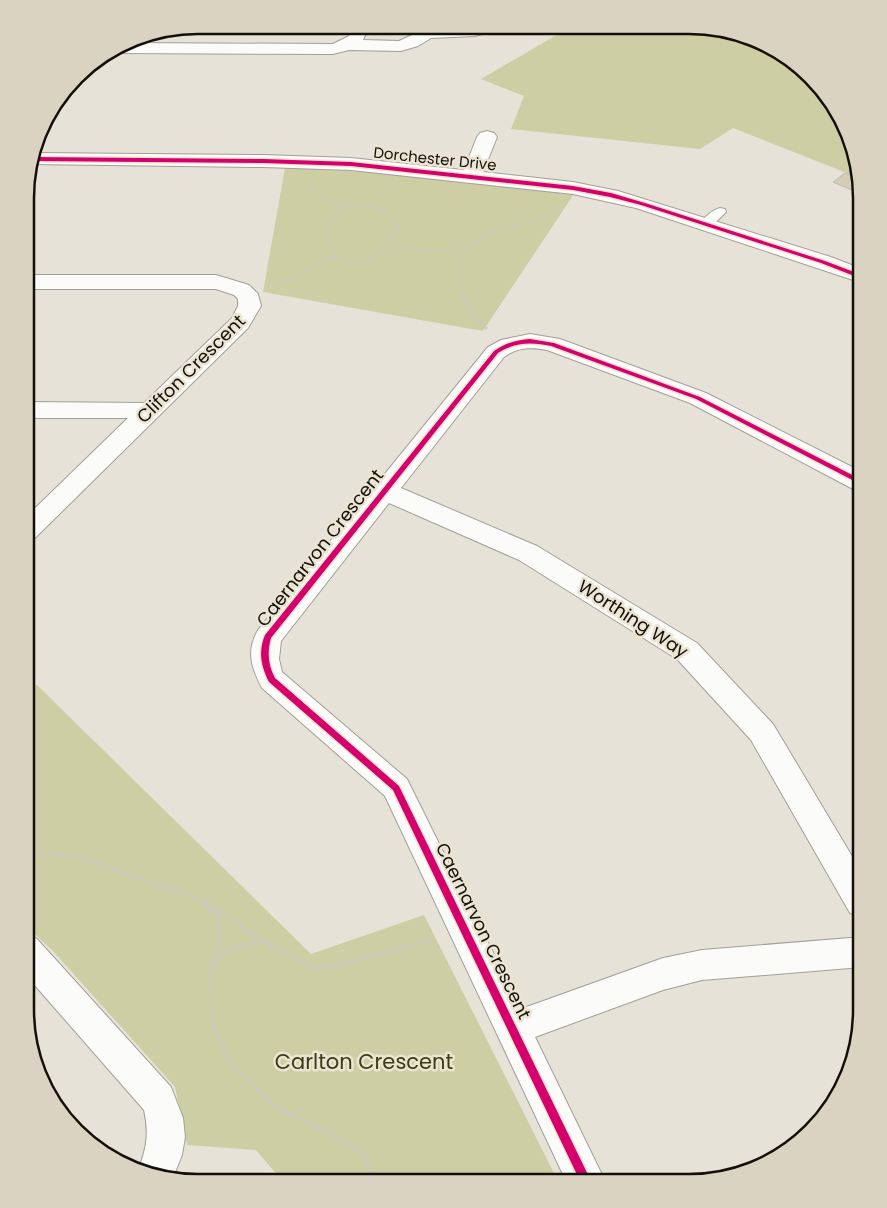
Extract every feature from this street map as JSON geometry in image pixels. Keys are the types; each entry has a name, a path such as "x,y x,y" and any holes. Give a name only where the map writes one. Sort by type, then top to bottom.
{"street":[{"path":"348,45 358,38 359,34"},
{"path":"132,48 324,49 348,45 401,46 425,34"},
{"path":"472,176 487,137"},
{"name":"Dorchester Drive","path":"38,160 321,163 391,167 592,191 713,218 853,274"},
{"name":"Dorchester Drive","path":"823,262 853,269"},
{"name":"Clifton Crescent","path":"34,282 216,282 228,284 245,293 250,298 251,303 250,311 240,323 34,524"},
{"path":"506,345 530,341 552,344 698,398 853,478"},
{"name":"Caernarvon Crescent","path":"506,345 496,352 274,626 264,648 264,660 266,670 280,689 396,788 583,1174"},
{"path":"34,410 148,411"},
{"name":"Worthing Way","path":"384,491 528,553 687,651 762,732 853,888"},
{"name":"Caernarvon Crescent","path":"513,1028 663,974 702,965 853,953"},
{"path":"34,960 158,1099 165,1116 167,1133 165,1153 157,1169"}],"path":[{"path":"245,293 300,277 317,264 334,256 354,263 364,261 375,256 388,244 398,230 396,220 389,213 361,205 346,206 316,193 307,181"},
{"path":"334,256 327,232 327,224 334,215 346,206"},
{"path":"388,244 418,250 463,252 487,233 506,226 552,216 562,206"},
{"path":"463,252 458,279 464,304 479,322 506,345"},
{"path":"34,850 82,858 203,900 264,941 315,969 351,962 466,930"},
{"path":"203,900 218,918 219,946 210,970 213,1026 232,1065 279,1109 322,1129 366,1155 370,1174"},
{"path":"212,964 232,948 264,941"}],"green space":[{"path":"558,34 689,34 711,35 732,39 752,46 780,61 813,90 826,107 841,135 848,155 852,175 733,128 700,149 511,129 524,96 481,79"},
{"path":"285,168 385,173 574,194 483,331 263,292"},
{"name":"Carlton Crescent","path":"34,685 37,685 311,954 424,915 554,1174 276,1174 256,1150 187,1145 175,1087 53,951 34,933"}],"building":[{"path":"845,173 852,175 853,190 833,182"}],"cycle path":[{"path":"38,159 263,161 351,164 573,188 611,195 643,204 823,262 853,274"},
{"path":"583,1174 396,788 272,680 264,659 268,637 496,352 516,343 530,341 552,344 698,398 853,478"}]}
